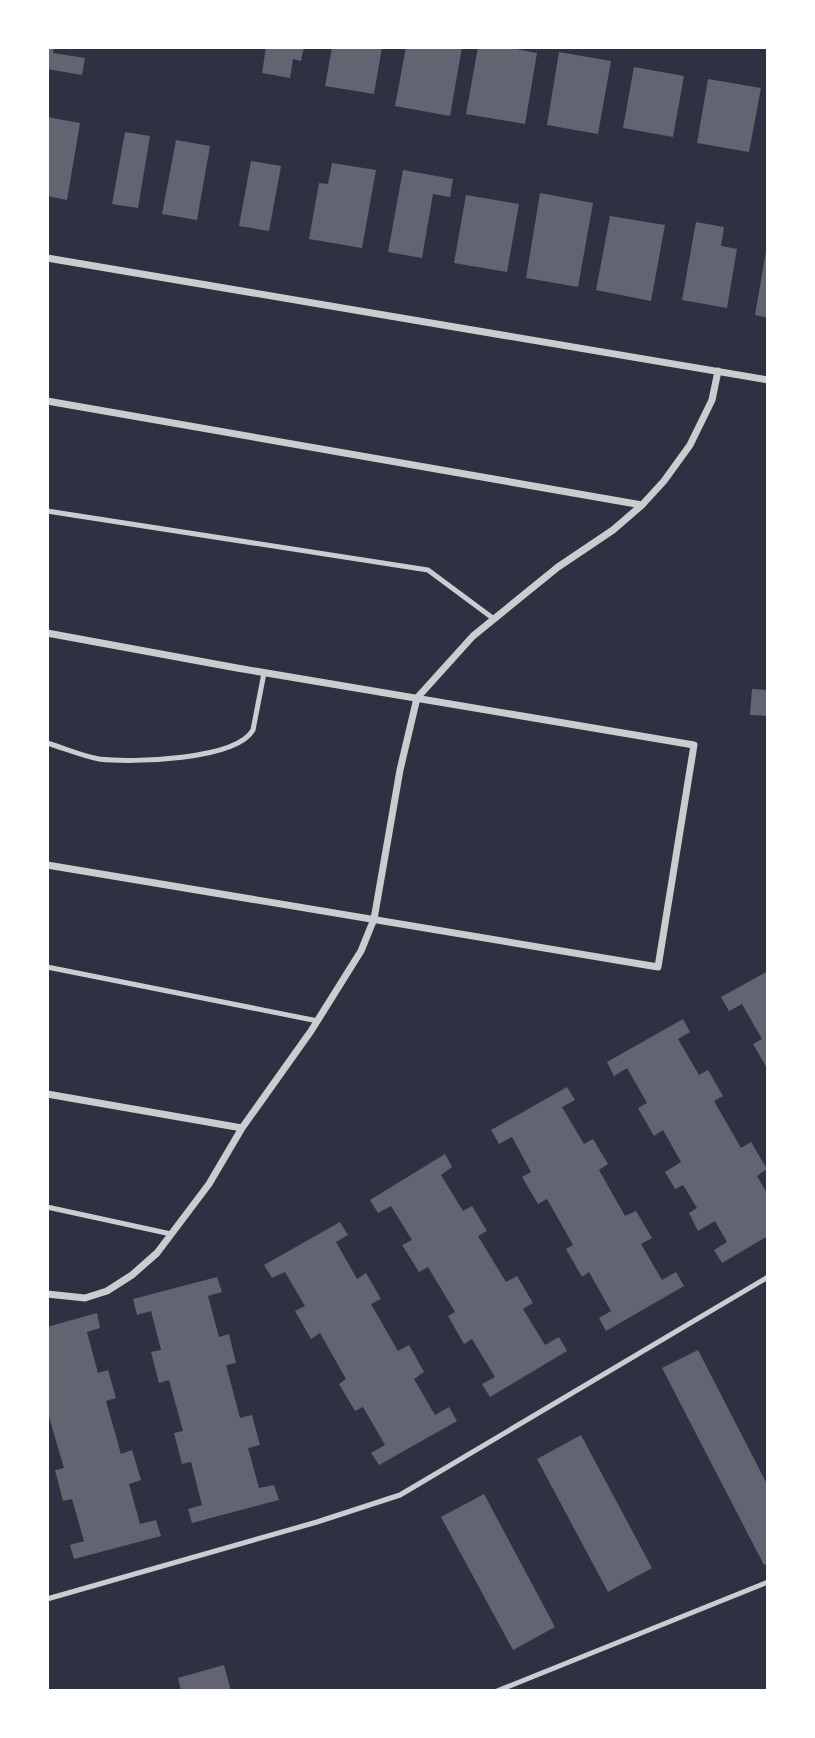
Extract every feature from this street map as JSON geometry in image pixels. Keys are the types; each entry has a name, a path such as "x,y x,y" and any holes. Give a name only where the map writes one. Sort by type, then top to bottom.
{"street":[{"path":"47,258 768,380"},
{"path":"47,1294 85,1298 107,1291 157,1253 209,1184 242,1128 318,1021 362,951 374,919 400,770 417,698 473,636 642,505 664,481 690,445 712,400 718,371"},
{"path":"47,401 642,505"},
{"path":"47,633 264,673 694,745 657,967 47,864"},
{"path":"47,1094 242,1128"}],"lane":[{"path":"47,511 428,570 494,619"},
{"path":"47,743 98,758 146,761 220,751 240,744 253,730 264,673"},
{"path":"47,967 318,1021"},
{"path":"47,1207 171,1234"},
{"path":"47,1599 317,1522 400,1495 768,1277"},
{"path":"497,1691 768,1582"}],"building":[{"path":"47,47 54,47 53,53 85,58 82,75 47,69"},
{"path":"266,47 304,47 301,61 293,59 290,78 262,73"},
{"path":"332,47 382,47 374,94 325,86"},
{"path":"406,47 462,47 450,116 395,106"},
{"path":"478,47 506,47 537,53 525,124 466,114"},
{"path":"559,52 611,61 598,134 547,125"},
{"path":"634,67 684,76 673,137 623,128"},
{"path":"708,79 761,88 749,152 697,143"},
{"path":"47,117 80,123 67,200 47,196"},
{"path":"125,132 150,136 138,208 112,204"},
{"path":"176,140 210,146 197,220 162,214"},
{"path":"251,161 281,166 269,231 239,226"},
{"path":"332,163 376,170 362,248 309,239 319,183 328,184"},
{"path":"403,170 453,179 450,197 433,194 422,258 388,252"},
{"path":"540,193 593,203 578,287 526,278"},
{"path":"466,195 519,204 507,272 454,263"},
{"path":"610,216 665,225 651,301 596,290"},
{"path":"696,222 724,227 721,246 737,249 727,308 682,300"},
{"path":"766,251 768,252 768,318 755,315"},
{"path":"752,689 768,690 768,716 750,715"},
{"path":"768,971 768,1070 753,1044 762,1039 742,1004 729,1011 721,997"},
{"path":"683,1019 690,1032 678,1039 699,1075 708,1070 723,1096 714,1101 741,1148 751,1142 767,1169 757,1176 768,1195 768,1236 722,1263 714,1250 727,1242 715,1221 698,1231 689,1213 697,1208 683,1185 675,1189 665,1172 681,1162 663,1130 654,1136 638,1108 647,1103 627,1068 614,1076 607,1062"},
{"path":"567,1087 575,1100 562,1107 584,1144 593,1139 608,1164 599,1170 625,1216 636,1211 652,1238 641,1244 662,1280 676,1272 684,1286 606,1331 599,1318 611,1311 589,1272 582,1277 566,1249 573,1245 547,1199 538,1204 522,1177 531,1172 512,1137 499,1144 491,1130"},
{"path":"445,1154 452,1167 441,1175 463,1211 472,1206 487,1231 478,1236 506,1282 517,1276 533,1303 523,1309 545,1345 559,1337 567,1351 490,1397 482,1384 495,1377 472,1339 464,1344 448,1316 455,1312 428,1267 419,1272 402,1245 412,1240 391,1206 378,1213 370,1200"},
{"path":"340,1222 348,1235 336,1242 357,1279 366,1273 381,1299 371,1304 398,1351 409,1345 424,1372 414,1379 435,1415 449,1407 457,1421 379,1465 371,1453 385,1445 363,1407 355,1411 339,1384 346,1379 320,1333 311,1339 295,1311 305,1306 285,1272 272,1278 264,1265"},
{"path":"217,1277 222,1292 208,1296 219,1337 229,1334 236,1363 226,1365 240,1418 252,1415 260,1445 248,1448 259,1488 274,1485 279,1500 192,1523 188,1509 202,1505 191,1462 182,1464 174,1433 183,1431 169,1380 159,1383 151,1352 161,1350 151,1311 137,1315 133,1299"},
{"path":"97,1313 100,1328 87,1332 98,1373 108,1370 116,1398 106,1401 121,1454 132,1450 141,1480 129,1484 140,1524 156,1520 161,1536 74,1559 70,1545 84,1541 72,1499 63,1501 55,1470 64,1468 49,1417 47,1418 47,1327"},
{"path":"698,1350 768,1486 768,1563 764,1565 662,1368"},
{"path":"581,1435 652,1568 608,1592 537,1459"},
{"path":"484,1494 555,1627 513,1650 441,1517"},
{"path":"224,1665 231,1691 181,1691 178,1678"}]}
